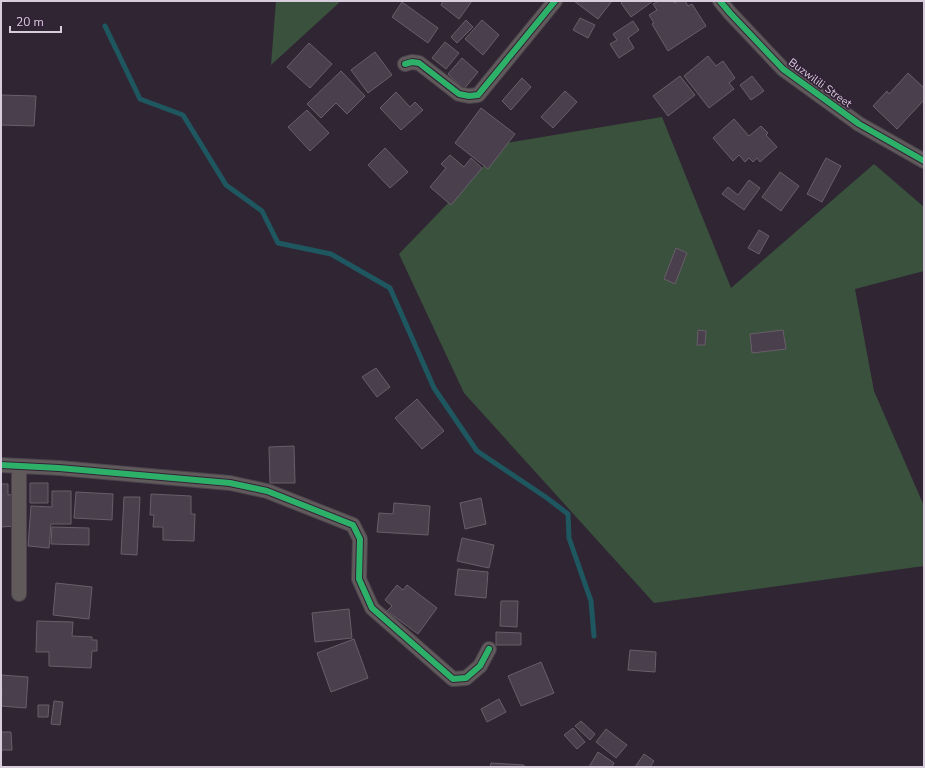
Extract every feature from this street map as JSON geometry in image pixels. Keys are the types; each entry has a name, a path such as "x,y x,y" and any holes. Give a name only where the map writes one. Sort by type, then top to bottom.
{"street":[{"path":"405,64 412,62 419,63 459,94 469,96 478,95 555,1"},
{"name":"Buzwilili Street","path":"720,1 783,69 859,124 924,161"},
{"path":"1,465 230,483 267,491 354,525 360,539 359,579 372,608 453,679 466,678 480,666 489,649"},
{"path":"19,466 19,594"}],"green space":[{"path":"276,1 341,1 271,65"},
{"path":"662,117 731,288 874,164 924,207 924,271 855,289 874,391 924,506 924,566 654,603 464,393 399,254 506,143"}],"building":[{"path":"443,1 472,1 459,19 441,5"},
{"path":"574,1 612,1 598,19"},
{"path":"623,1 653,1 631,17 621,3"},
{"path":"659,1 673,1 675,3 678,1 685,1 688,6 692,4 706,26 668,51 652,24 654,23 649,15 657,10 653,4"},
{"path":"402,2 438,28 428,43 392,17"},
{"path":"580,18 595,25 588,38 573,30"},
{"path":"466,20 473,27 457,43 451,37"},
{"path":"482,20 499,35 483,55 465,39"},
{"path":"633,21 639,30 628,38 634,48 619,58 610,44 617,40 613,34"},
{"path":"445,42 459,53 446,69 432,58"},
{"path":"309,43 332,64 310,88 287,67"},
{"path":"375,52 392,75 368,93 351,70"},
{"path":"708,56 716,66 723,61 735,78 729,83 734,89 709,108 684,76"},
{"path":"462,58 478,72 464,89 448,74"},
{"path":"341,71 365,96 347,114 336,103 321,118 307,104"},
{"path":"908,73 924,88 924,100 897,129 873,106 887,91 889,94"},
{"path":"680,76 695,95 668,116 653,96"},
{"path":"752,76 764,91 751,100 740,85"},
{"path":"522,78 531,87 511,110 502,101"},
{"path":"565,91 577,102 553,128 541,117"},
{"path":"396,92 410,107 415,102 423,110 401,130 380,108"},
{"path":"1,95 36,96 34,126 1,125"},
{"path":"481,108 515,134 488,169 455,143"},
{"path":"307,110 329,133 310,151 288,127"},
{"path":"734,119 749,136 761,126 768,133 766,135 777,147 760,162 757,158 753,162 749,158 745,162 739,155 733,161 713,138"},
{"path":"385,148 408,172 390,188 368,165"},
{"path":"450,155 464,167 471,158 482,168 451,205 430,187 446,168 441,164"},
{"path":"826,158 841,166 822,202 807,194"},
{"path":"780,172 799,186 781,211 762,197"},
{"path":"749,180 760,188 744,210 722,194 728,187 738,195"},
{"path":"759,230 769,236 759,254 748,248"},
{"path":"676,248 687,253 675,284 664,279"},
{"path":"698,330 706,331 705,345 697,345"},
{"path":"783,330 786,349 752,353 750,334"},
{"path":"376,368 390,387 377,397 362,377"},
{"path":"417,399 444,431 422,449 395,418"},
{"path":"294,446 295,483 270,483 269,447"},
{"path":"30,483 48,483 48,503 30,503"},
{"path":"1,484 8,484 8,495 17,494 15,526 1,527"},
{"path":"52,491 71,491 71,524 51,524 49,548 28,546 31,506 52,507"},
{"path":"76,492 113,494 112,520 74,518"},
{"path":"151,494 191,496 191,514 195,514 194,541 163,540 163,527 153,527 154,515 150,515"},
{"path":"124,497 140,497 137,555 121,554"},
{"path":"481,498 486,524 465,529 460,503"},
{"path":"394,503 430,506 428,535 377,532 379,513 393,514"},
{"path":"52,527 89,528 89,545 51,544"},
{"path":"462,538 494,545 489,568 457,561"},
{"path":"458,569 488,572 486,598 455,595"},
{"path":"56,583 92,587 89,619 53,615"},
{"path":"397,585 403,590 407,585 437,608 418,634 387,611 392,606 385,600"},
{"path":"501,601 518,601 517,627 500,626"},
{"path":"349,609 352,638 315,642 312,613"},
{"path":"37,621 73,622 72,636 92,637 92,640 97,640 97,651 92,651 91,668 49,666 49,652 36,652"},
{"path":"496,632 521,633 521,645 496,645"},
{"path":"354,639 368,678 331,692 317,653"},
{"path":"630,650 656,652 655,672 628,670"},
{"path":"541,662 554,693 521,706 508,676"},
{"path":"1,675 28,677 26,708 1,706"},
{"path":"499,699 506,712 487,722 481,709"},
{"path":"54,701 63,702 60,725 51,724"},
{"path":"38,705 49,705 48,717 38,717"},
{"path":"581,721 595,734 590,740 575,726"},
{"path":"573,728 585,742 577,749 564,735"},
{"path":"606,729 627,745 616,758 596,742"},
{"path":"1,732 11,732 12,750 1,750"},
{"path":"598,752 614,763 612,767 589,767"},
{"path":"644,754 654,761 650,767 635,767"},
{"path":"491,763 524,765 524,767 490,767"}],"waterway":[{"path":"105,26 140,99 183,115 226,185 262,211 278,243 331,254 390,288 434,388 477,451 547,498 568,514 569,538 591,601 594,636"}],"cycle path":[{"path":"405,64 412,62 419,63 459,94 469,96 478,95 555,1"},
{"path":"720,1 783,69 859,124 924,161"},
{"path":"1,465 59,468 230,483 267,491 353,525 360,539 359,579 372,608 453,679 466,678 480,666 489,649"}]}
